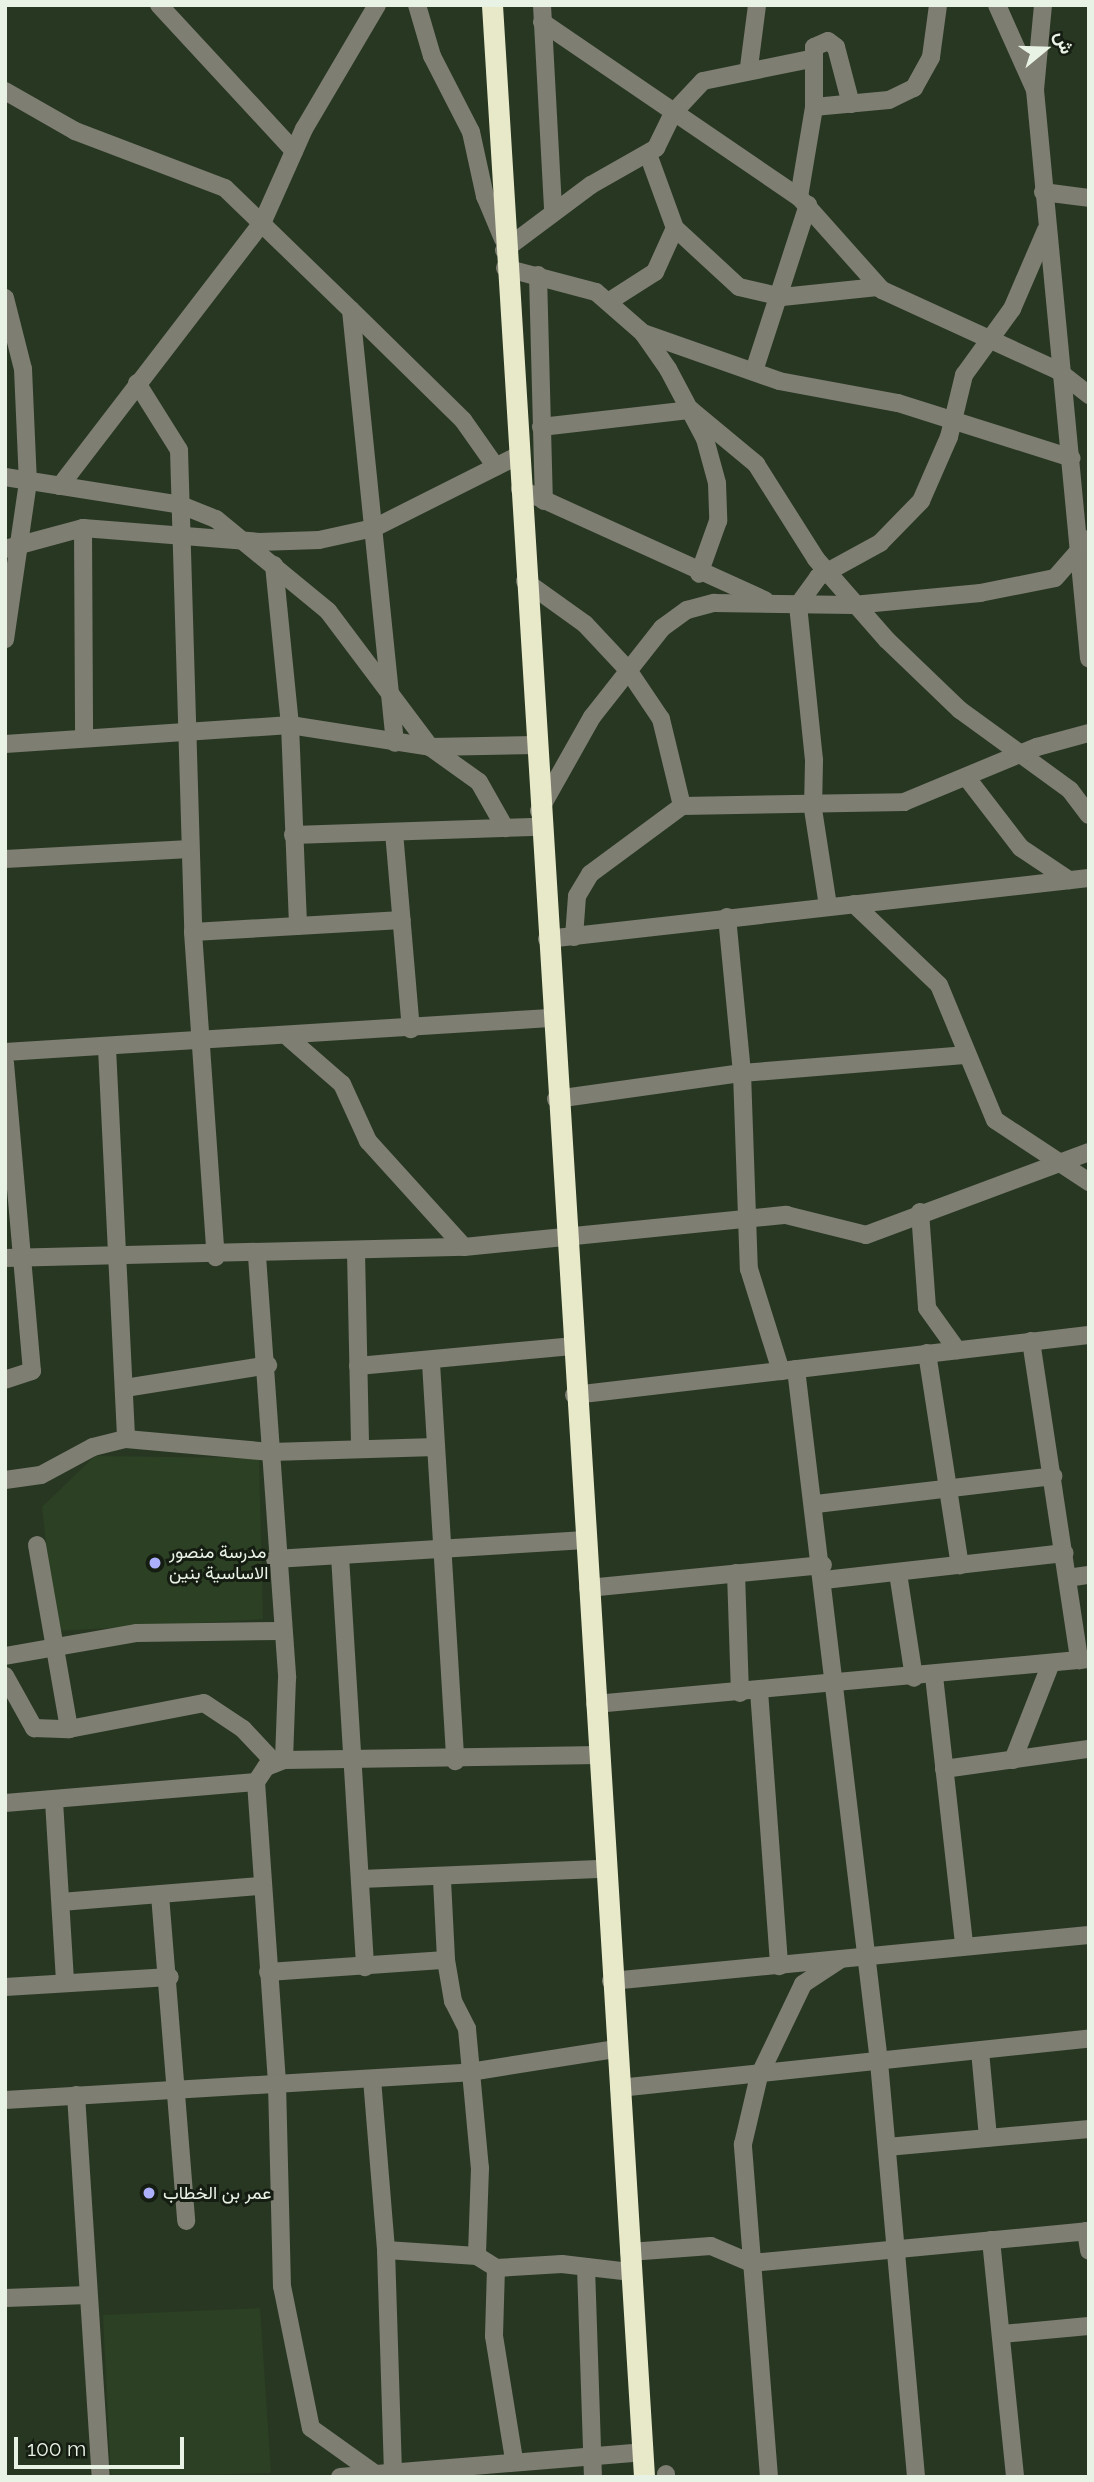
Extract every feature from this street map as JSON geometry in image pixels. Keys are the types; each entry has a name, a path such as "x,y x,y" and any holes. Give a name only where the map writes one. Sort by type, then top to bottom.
{"highway":[{"path":"492,5 504,252 574,1395 644,2477"}],"street":[{"path":"159,5 294,151"},
{"path":"60,486 263,221 294,151 377,5"},
{"path":"417,5 432,56 471,131 485,196 504,252 538,275 576,283 608,302 643,333 691,410 719,495 718,522 699,574"},
{"path":"749,67 757,5"},
{"path":"814,107 889,100 914,88 931,57 938,5"},
{"path":"997,5 1035,90"},
{"path":"1043,5 1035,90 1057,370 1082,544 1089,658"},
{"path":"542,14 553,211"},
{"path":"542,14 673,113 803,201 877,287 1057,370 1089,395"},
{"path":"754,371 782,297 803,201 814,107 810,59 814,47 832,42 845,64 851,104"},
{"path":"504,252 553,211 648,154 673,113 703,81 749,67 810,59"},
{"path":"5,91 109,146 210,178 263,221 463,420 496,467"},
{"path":"648,154 675,228 740,287 782,297 877,287"},
{"path":"1043,192 1089,198"},
{"path":"608,302 655,272 675,228"},
{"path":"828,906 813,803 798,606 826,571 865,554 905,521 932,484 952,424 964,375 1014,304 1046,230"},
{"path":"538,275 544,501"},
{"path":"5,298 23,369 28,482 12,546 5,639"},
{"path":"351,310 395,743"},
{"path":"643,333 833,395 898,403 952,424 1071,458"},
{"path":"137,383 174,436 181,505 179,537 193,932 205,1043 216,1257"},
{"path":"541,427 691,410 757,464 826,571 853,605 938,691 1073,793 1089,815"},
{"path":"12,546 83,528 179,537 319,540 374,528 517,456"},
{"path":"5,477 181,505 244,540 328,611 430,747 475,778 505,828"},
{"path":"520,489 699,574 777,605"},
{"path":"83,528 84,736"},
{"path":"293,835 505,828 540,819 577,741 628,670 662,628 696,606 853,605 1047,581 1062,574 1082,544"},
{"path":"274,565 290,725 298,926"},
{"path":"525,581 585,624 628,670 661,719 682,806"},
{"path":"5,744 84,736 187,734 290,725 430,747 535,744"},
{"path":"574,937 577,896 590,874 682,806 904,802 1021,754 1089,733"},
{"path":"967,778 1021,849 1069,880"},
{"path":"394,832 411,1029"},
{"path":"5,859 190,849"},
{"path":"547,939 1089,878"},
{"path":"854,904 939,985 995,1119 1089,1182"},
{"path":"727,917 743,1073 747,1217 754,1295 789,1370 816,1504 834,1686 879,2062 898,2249 916,2477"},
{"path":"193,932 402,920"},
{"path":"5,1052 289,1038 551,1018"},
{"path":"289,1038 342,1084 368,1141 464,1247"},
{"path":"107,1048 126,1439"},
{"path":"556,1098 743,1073 967,1055"},
{"path":"5,1062 26,1258 32,1371 5,1380"},
{"path":"5,1258 216,1257 464,1247 566,1240 747,1217 786,1215 854,1236 1059,1160 1089,1152"},
{"path":"920,1212 928,1308 957,1350"},
{"path":"356,1252 360,1448"},
{"path":"5,1803 256,1782 278,1761 288,1700 275,1559 268,1365 257,1256"},
{"path":"574,1395 1089,1335"},
{"path":"595,1704 834,1686 1084,1659 1067,1578 1031,1341"},
{"path":"358,1366 431,1363 572,1346"},
{"path":"927,1353 960,1565"},
{"path":"431,1363 455,1761"},
{"path":"125,1388 268,1365"},
{"path":"5,1480 41,1475 93,1447 126,1439 271,1452 436,1447"},
{"path":"816,1504 1053,1476"},
{"path":"275,1559 441,1551 585,1540"},
{"path":"37,1545 52,1648 69,1729"},
{"path":"588,1588 736,1573 898,1573 1063,1553"},
{"path":"340,1556 365,1967"},
{"path":"736,1573 740,1693"},
{"path":"898,1573 914,1678"},
{"path":"1067,1578 1089,1576"},
{"path":"5,1656 137,1633 280,1631"},
{"path":"1013,1760 1051,1662"},
{"path":"5,1676 30,1726 69,1729 204,1703 243,1729 278,1761 354,1763 598,1755"},
{"path":"934,1676 964,1945"},
{"path":"759,1691 779,1966"},
{"path":"944,1769 1089,1749"},
{"path":"256,1782 259,1886 277,2083 281,2273 307,2414 317,2435 374,2473"},
{"path":"54,1801 65,1982"},
{"path":"361,1879 442,1880 604,1869"},
{"path":"442,1880 446,1960 453,2001 467,2025 480,2168 477,2256"},
{"path":"61,1902 259,1886"},
{"path":"160,1895 179,2085 186,2221"},
{"path":"611,1981 779,1966 964,1945 1089,1936"},
{"path":"769,2477 741,2162 759,2076 803,1984 841,1959"},
{"path":"268,1972 446,1960"},
{"path":"5,1987 170,1977"},
{"path":"618,2088 759,2076 1089,2039"},
{"path":"5,2100 179,2085 372,2079 470,2072 616,2049"},
{"path":"980,2051 988,2138"},
{"path":"372,2079 386,2250 393,2475"},
{"path":"76,2095 101,2477"},
{"path":"887,2147 1089,2129"},
{"path":"386,2250 477,2256 496,2268 586,2267 629,2262 710,2246 751,2263 1088,2231 1089,2251"},
{"path":"991,2240 1015,2477"},
{"path":"586,2267 595,2455 593,2477"},
{"path":"496,2268 494,2336 514,2460"},
{"path":"5,2298 88,2295"},
{"path":"1002,2334 1089,2326"},
{"path":"340,2477 374,2473 393,2475 514,2460 642,2452"}],"shaded area":[{"name":"مدرسة منصور الاساسية بنين","path":"95,1456 259,1458 263,1619 56,1631 42,1507"},
{"path":"260,2308 271,2473 111,2477 103,2315"}],"place":[{"name":"مدرسة منصور الاساسية بنين","path":"155,1563"},
{"name":"عمر بن الخطاب","path":"149,2193"}]}
